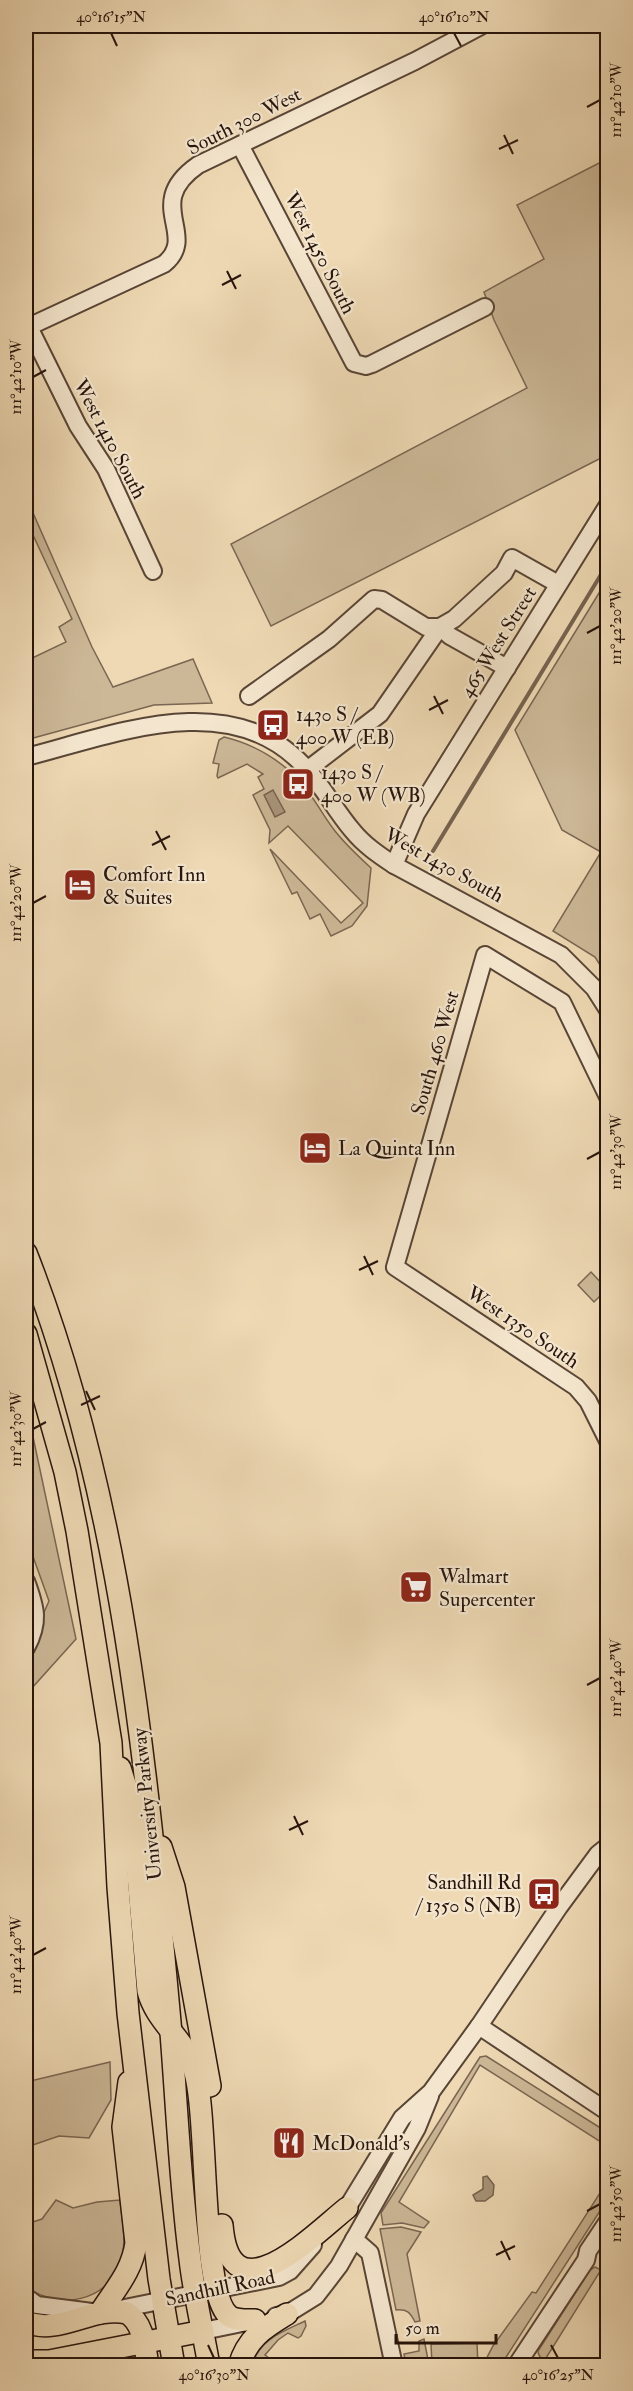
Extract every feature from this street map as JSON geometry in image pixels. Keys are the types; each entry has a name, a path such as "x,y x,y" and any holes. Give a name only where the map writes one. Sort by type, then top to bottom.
{"main road":[{"name":"University Parkway","path":"26,1253 73,1391 104,1515 128,1652 149,1808 187,2229 206,2292 203,2331 209,2366"},
{"name":"University Parkway","path":"26,1334 67,1482 111,1743 118,1887 128,2013 169,2337"},
{"path":"111,1743 132,1806 148,1991 155,2010 170,2031"},
{"path":"149,1808 174,1887 210,2077 223,2242 228,2255 236,2264 247,2270 266,2268 284,2258 347,2208"},
{"path":"100,2313 127,2275 136,2243 123,2127 133,2049"},
{"path":"206,2292 220,2302 229,2316 236,2319 255,2320"},
{"path":"26,2322 42,2326 61,2325 100,2313 121,2312 132,2316 137,2321 144,2342 148,2366"},
{"path":"239,2366 245,2349 254,2336 287,2314"},
{"name":"Sandhill Road","path":"26,2361 57,2363 144,2342 203,2331"},
{"path":"169,2337 174,2366"},
{"path":"86,2366 104,2362 116,2366"}],"street":[{"name":"South 300 West","path":"27,327 164,264 172,258 177,249 178,239 171,207 173,196 179,182 198,165 415,61 481,26"},
{"name":"West 1450 South","path":"240,145 350,357 359,365 372,364 485,307"},
{"name":"West 1410 South","path":"27,327 78,426 106,469 153,571"},
{"name":"465 West Street","path":"394,865 416,814 608,505"},
{"path":"307,770 380,714 440,627 454,619 504,573 512,558 558,584"},
{"path":"249,696 329,639 374,598 382,600 426,627 440,627 450,636 507,668"},
{"name":"West 1430 South","path":"26,758 122,732 171,722 208,721 256,733 287,750 307,770 352,831 372,851 561,955 594,988 608,1010"},
{"name":"South 460 West","path":"395,1267 485,955 562,1002 608,1096"},
{"name":"West 1350 South","path":"395,1267 576,1387 588,1401 602,1411 608,1441"},
{"path":"26,1581 35,1606 34,1632 26,1648"},
{"name":"Sandhill Road","path":"26,2297 37,2305 100,2313 279,2277 290,2271 347,2208 402,2118 431,2092 479,2026 559,1906 598,1854 608,1846"},
{"path":"479,2026 608,2112"},
{"name":"Sandhill Road","path":"203,2331 287,2314 316,2296 339,2266 354,2240 417,2128 431,2092"},
{"path":"516,2366 586,2260 588,2251 608,2221"},
{"path":"354,2240 370,2253 394,2366"}],"shaded area":[{"path":"607,159 607,455 271,626 231,544 527,388 494,320 484,292 544,259 517,205"},
{"path":"26,497 92,647 113,687 193,659 212,703 154,705 26,740 26,661 66,642 59,627 72,619 33,535 26,538"},
{"path":"607,580 607,976 595,957 553,931 601,852 562,830 515,730"},
{"path":"224,737 257,749 277,761 295,776 339,836 371,868 367,906 352,926 331,936 320,914 310,919 297,892 292,894 270,849 341,923 363,903 288,826 269,843 270,830 253,795 264,789 258,777 263,774 247,764 218,778 217,776 219,764 213,763 219,740"},
{"path":"273,790 285,812 275,817 264,795"},
{"path":"591,1272 607,1289 594,1302 578,1285"},
{"path":"26,1404 76,1639 32,1688 26,1705 26,1653 49,1601 26,1537"},
{"path":"486,2056 607,2132 607,2146 480,2065 399,2202 429,2222 424,2228 402,2223 383,2225 381,2213 480,2057"},
{"path":"110,2062 111,2100 89,2138 59,2136 27,2147 26,2082"},
{"path":"487,2176 494,2185 493,2195 485,2201 476,2201 473,2195 483,2189 483,2177"},
{"path":"607,2182 607,2200 501,2365 483,2365 493,2346 532,2292 536,2293"},
{"path":"56,2200 73,2208 97,2202 120,2200 124,2238 121,2261 105,2286 94,2294 67,2300 53,2299 26,2287 26,2224 42,2219"},
{"path":"401,2227 421,2232 407,2254 420,2321 415,2322 408,2312 396,2310 380,2229"},
{"path":"595,2267 607,2273 607,2278 599,2273 546,2358 556,2365 547,2363 538,2351 590,2270"},
{"path":"305,2321 306,2326 301,2336 298,2338 288,2333 278,2340 265,2355 278,2365 252,2365 260,2349 273,2337"},
{"path":"424,2339 429,2365 406,2365 404,2354 419,2351 419,2341"},
{"path":"477,2343 478,2365 432,2365 431,2344"}],"waterway":[{"path":"433,851 608,563"}],"place":[{"name":"1430 S / 400 W (EB)","path":"273,725"},
{"name":"1430 S / 400 W (WB)","path":"298,784"},
{"name":"Comfort Inn & Suites","path":"80,885"},
{"name":"La Quinta Inn","path":"315,1148"},
{"name":"Walmart Supercenter","path":"416,1587"},
{"name":"Sandhill Rd / 1350 S (NB)","path":"544,1894"},
{"name":"McDonald's","path":"289,2143"}]}
